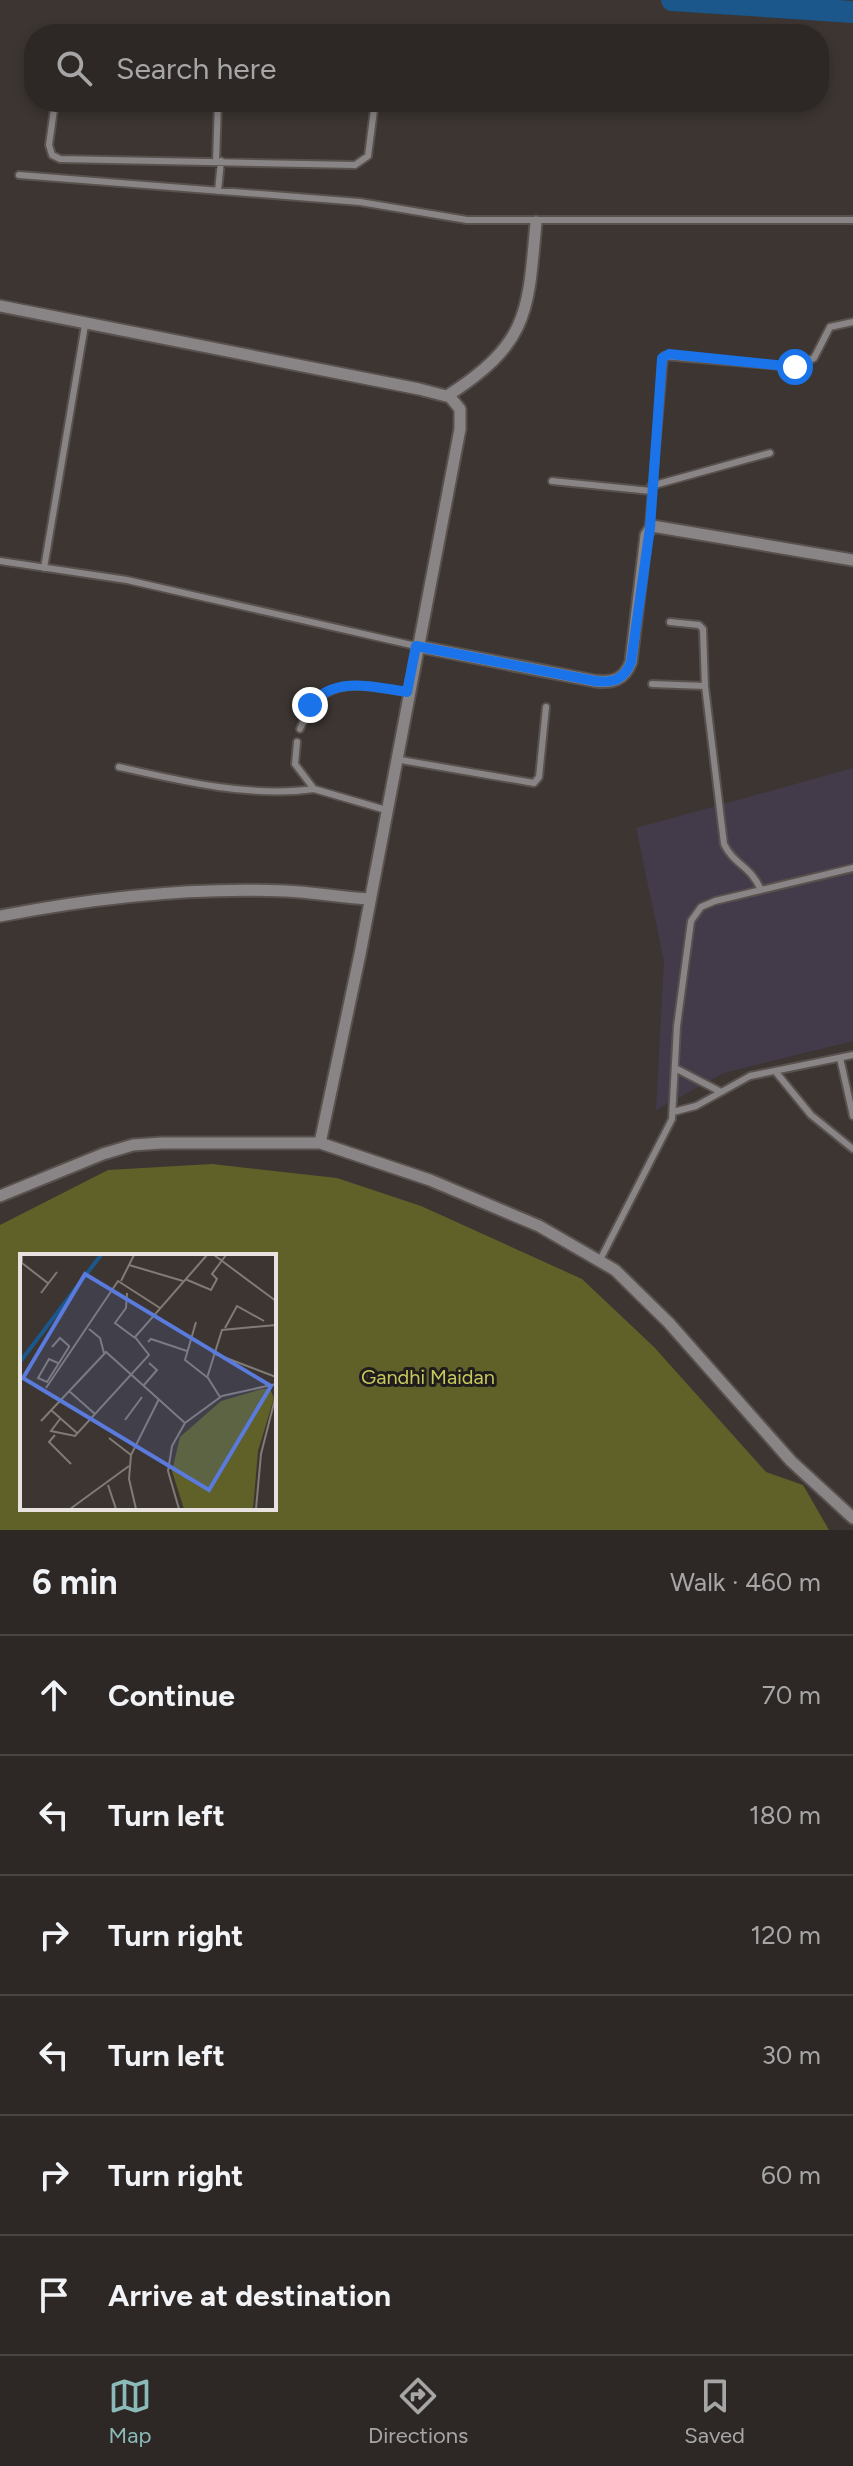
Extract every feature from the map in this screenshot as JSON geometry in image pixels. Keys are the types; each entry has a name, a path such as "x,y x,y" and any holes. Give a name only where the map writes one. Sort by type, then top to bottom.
{"street":[{"path":"447,396 500,357 522,319 529,301 536,222"},
{"path":"0,306 447,396 460,409 460,429 320,1143"},
{"path":"416,646 595,681 615,681 627,672 631,662 650,528 660,525 853,560"},
{"path":"0,916 68,903 213,890 288,891 370,899"},
{"path":"0,1196 69,1165 133,1145 224,1141 320,1143 478,1199 564,1238 615,1270 669,1323 791,1461 853,1518"}],"lane":[{"path":"54,112 49,145 55,157 359,165 368,156 374,112"},
{"path":"218,112 218,191"},
{"path":"19,175 360,202 467,220 853,220"},
{"path":"650,528 664,356 795,367 814,358 830,327 853,322"},
{"path":"44,568 85,325"},
{"path":"552,481 651,488 770,453"},
{"path":"0,561 202,596 416,646"},
{"path":"670,622 702,627 705,686 724,844 734,859 751,871 761,890"},
{"path":"652,684 705,686"},
{"path":"300,729 314,700 339,687 362,685 407,692"},
{"path":"395,759 534,783 539,777 546,707"},
{"path":"297,742 295,764 314,789"},
{"path":"119,767 204,784 292,791 314,789 386,810"},
{"path":"599,1260 667,1131 673,1112 677,1026 691,921 706,904 853,868"},
{"path":"673,1112 696,1106 750,1076 853,1055"},
{"path":"840,1058 853,1116"},
{"path":"675,1068 721,1092"},
{"path":"775,1071 811,1115 853,1149"}],"shaded area":[{"path":"853,768 853,1041 724,1073 656,1110 664,961 636,828"}],"green space":[{"name":"Gandhi Maidan","path":"212,1164 337,1178 421,1206 582,1279 654,1347 766,1472 803,1485 829,1530 0,1530 0,1225 108,1170"}],"waterway":[{"path":"672,0 853,12"}],"route":[{"path":"310,705 330,690 349,685 407,692 416,646 595,681 615,681 622,677 631,662 646,535 650,528 662,358 669,354 795,367"}]}
